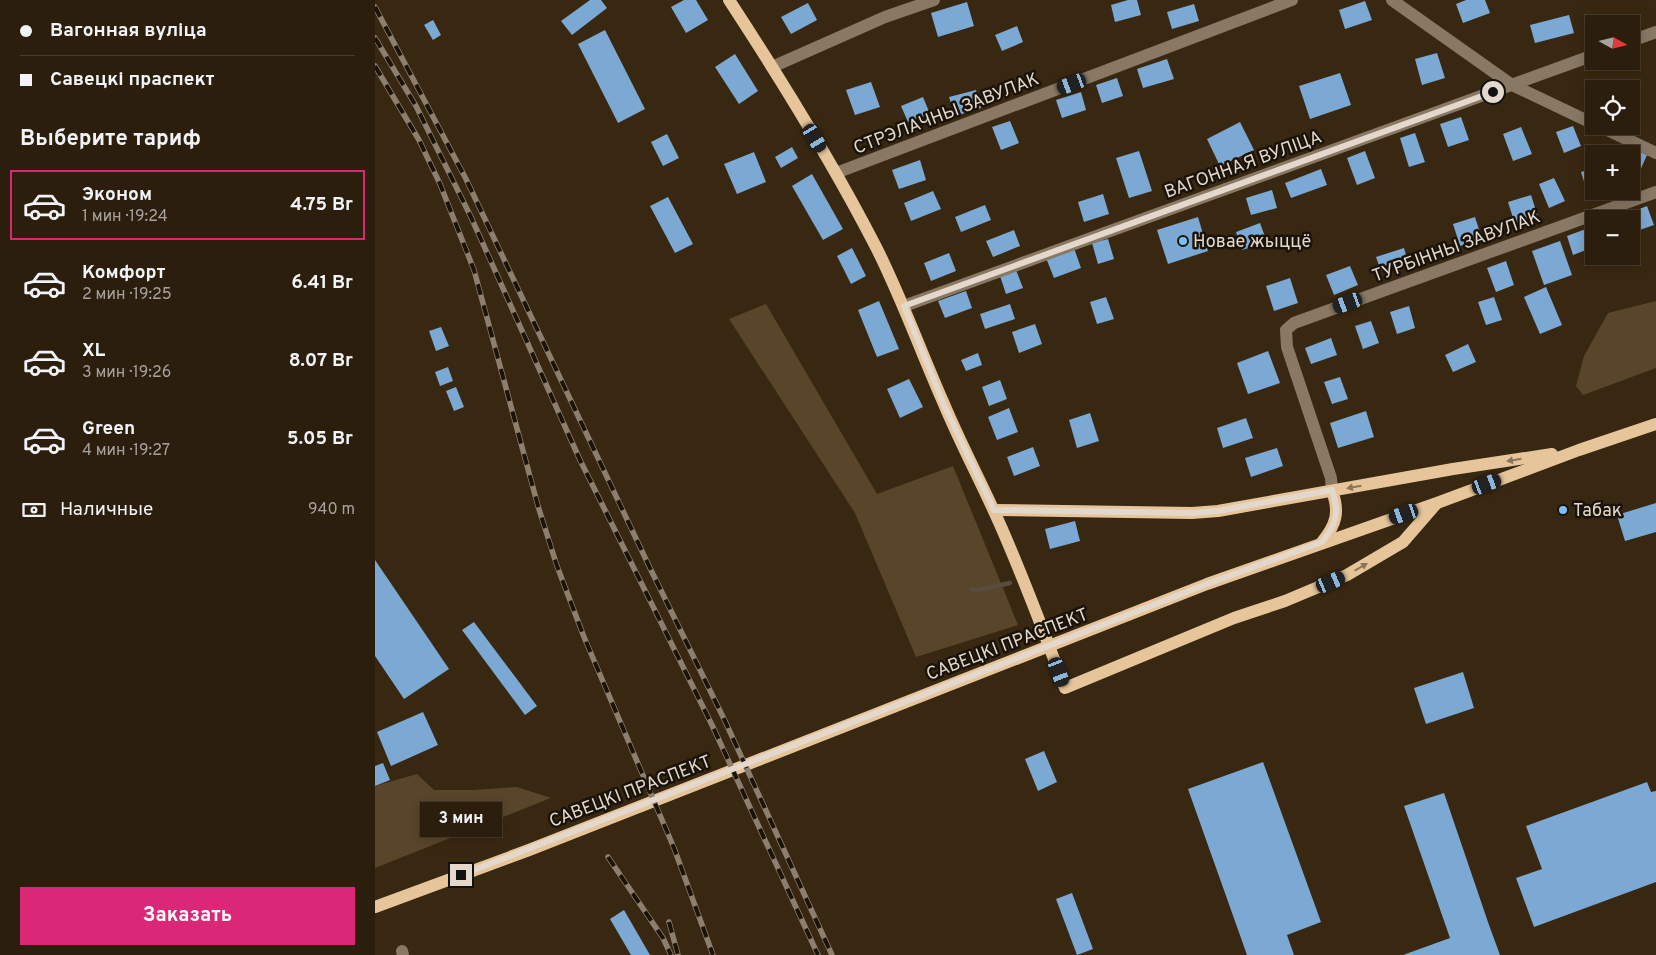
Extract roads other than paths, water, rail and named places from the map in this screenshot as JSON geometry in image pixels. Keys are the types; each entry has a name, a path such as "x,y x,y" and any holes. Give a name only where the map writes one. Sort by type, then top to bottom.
{"main road":[{"path":"729,0 836,173 877,249 904,306 944,405 994,510 1065,688 1233,618 1285,601 1347,575 1403,542 1437,503"},
{"name":"САВЕЦКІ ПРАСПЕКТ","path":"375,907 529,850 1207,584 1656,424"},
{"path":"994,510 1193,513 1218,511 1453,469 1579,450"},
{"path":"1322,542 1332,530 1336,518 1336,504 1332,490"}],"street":[{"path":"772,67 885,17 934,0"},
{"name":"СТРЭЛАЧНЫ ЗАВУЛАК","path":"836,173 1292,0"},
{"path":"1392,0 1512,85 1585,120"},
{"path":"1640,38 1656,32"},
{"name":"ВАГОННАЯ ВУЛІЦА","path":"904,306 1585,58"},
{"path":"1618,135 1656,153"},
{"name":"ТУРБІННЫ ЗАВУЛАК","path":"1332,490 1331,478 1287,346 1286,330 1294,323 1656,192"}],"waterway":[{"path":"971,589 978,590 1010,583"}],"railway":[{"path":"375,7 466,179 650,568 725,721 832,955"},
{"path":"375,38 416,106 471,217 580,460 712,725 818,955"},
{"path":"375,66 419,140 440,184 474,270 538,506 557,566 584,637 674,848 713,955"},
{"path":"608,857 663,938 671,955"},
{"path":"669,922 678,955"}],"place":[{"name":"Новае жыццё","path":"1183,241"},
{"name":"Табак","path":"1563,510"}]}
